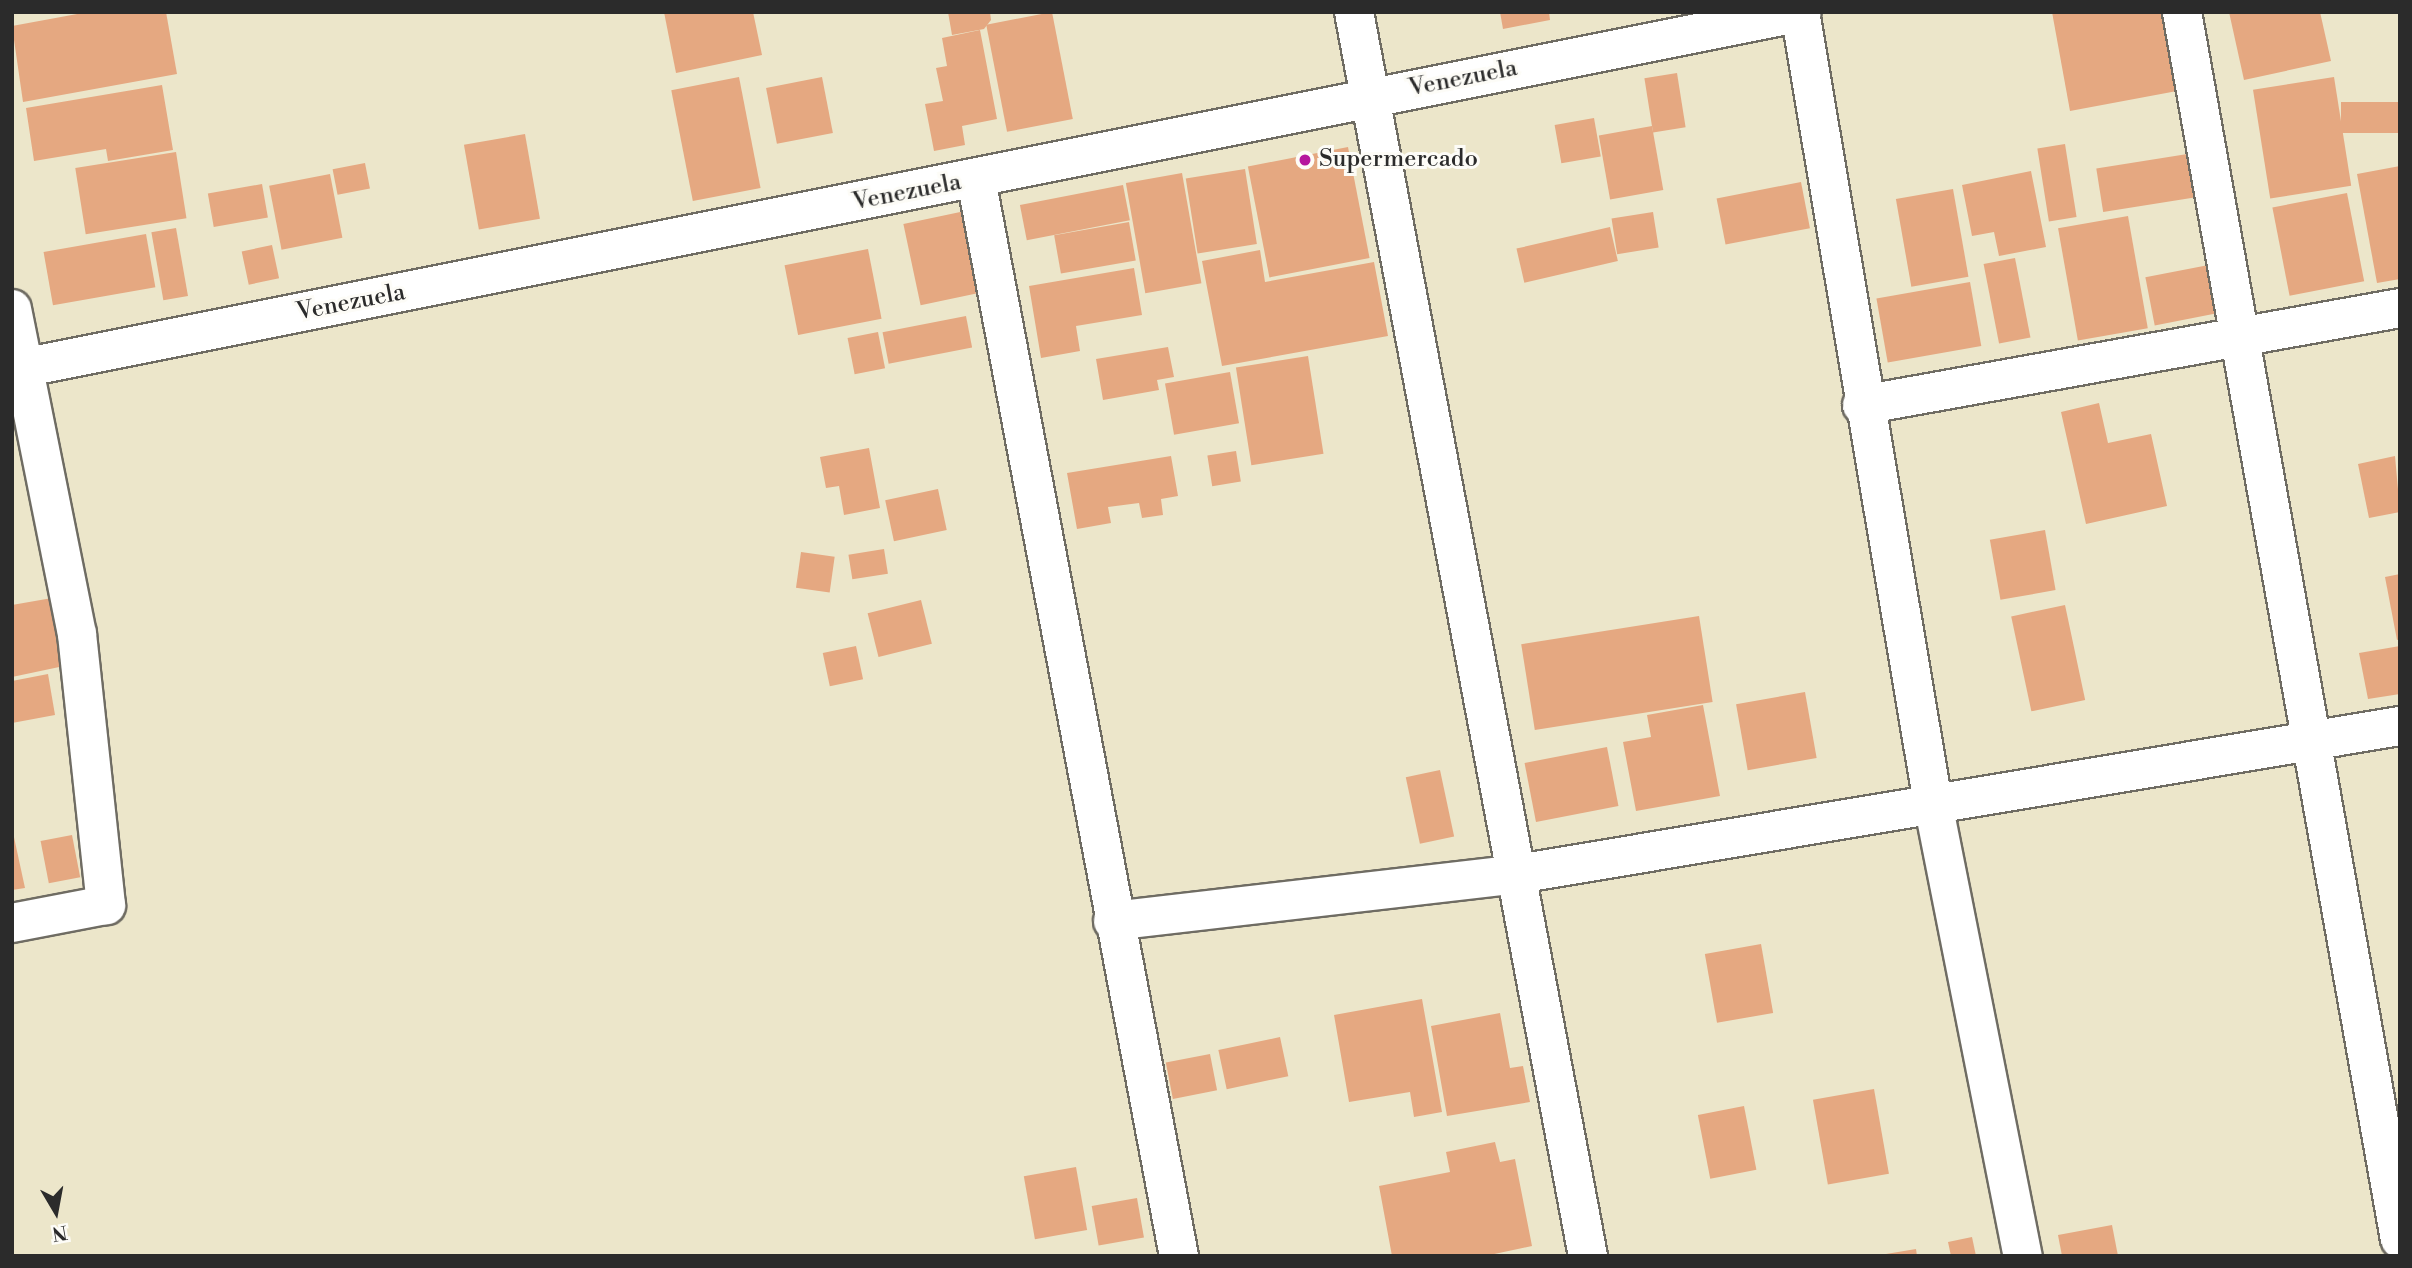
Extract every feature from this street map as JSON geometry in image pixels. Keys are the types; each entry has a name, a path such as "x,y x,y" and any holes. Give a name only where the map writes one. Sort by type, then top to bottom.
{"street":[{"path":"1354,12 1588,1256"},
{"path":"1801,12 1862,405 1933,803 2023,1256"},
{"name":"Venezuela","path":"17,370 1801,12"},
{"path":"2182,12 2316,742 2400,1239"},
{"path":"976,179 1113,921 1180,1256"},
{"path":"1862,405 2239,334 2400,308"},
{"path":"12,309 17,370 78,634 106,905 12,923"},
{"path":"1113,921 1518,874 2400,726"}],"building":[{"path":"88,12 166,12 177,74 23,102 12,26"},
{"path":"664,12 753,12 762,55 676,73"},
{"path":"948,12 990,12 991,20 984,29 952,35"},
{"path":"1052,12 1073,119 1007,132 986,25"},
{"path":"1500,12 1549,12 1550,20 1503,29"},
{"path":"2052,12 2162,12 2177,91 2070,111"},
{"path":"2229,12 2320,12 2331,61 2244,80"},
{"path":"980,30 997,119 962,126 965,145 934,151 925,104 943,101 936,68 947,66 942,38"},
{"path":"1677,73 1686,127 1653,132 1644,78"},
{"path":"739,77 761,188 693,201 671,90"},
{"path":"822,77 833,133 777,144 766,88"},
{"path":"2334,77 2351,186 2270,198 2253,90"},
{"path":"162,85 173,150 108,161 106,149 34,161 26,108"},
{"path":"2341,102 2400,102 2400,133 2341,133"},
{"path":"1594,118 1601,156 1561,163 1555,125"},
{"path":"1652,126 1663,190 1610,199 1599,135"},
{"path":"525,134 540,219 479,229 464,145"},
{"path":"2065,144 2077,217 2049,221 2037,148"},
{"path":"1348,147 1370,258 1269,277 1248,166"},
{"path":"176,152 186,218 86,234 75,168"},
{"path":"2200,152 2207,195 2103,212 2096,168"},
{"path":"365,163 370,189 338,195 333,169"},
{"path":"2400,166 2400,279 2377,283 2357,174"},
{"path":"1245,169 1257,244 1198,253 1186,178"},
{"path":"2031,171 2046,247 1999,256 1994,232 1972,236 1962,185"},
{"path":"1182,173 1201,283 1145,293 1126,183"},
{"path":"330,174 342,238 282,250 269,186"},
{"path":"1801,182 1810,228 1726,245 1717,198"},
{"path":"262,184 268,217 214,227 208,194"},
{"path":"1123,185 1130,220 1027,240 1020,205"},
{"path":"1953,189 1968,277 1911,287 1896,199"},
{"path":"2347,193 2364,281 2290,296 2272,208"},
{"path":"965,211 982,292 921,305 903,224"},
{"path":"1653,212 1659,248 1617,254 1612,219"},
{"path":"2128,216 2148,328 2078,341 2058,228"},
{"path":"1129,222 1136,260 1061,274 1054,235"},
{"path":"1610,227 1618,261 1524,283 1516,249"},
{"path":"176,228 188,296 163,300 151,232"},
{"path":"146,234 155,287 53,305 44,252"},
{"path":"272,245 279,278 249,285 242,251"},
{"path":"868,249 882,319 798,335 785,265"},
{"path":"1260,250 1265,282 1374,262 1388,336 1222,366 1202,261"},
{"path":"2015,258 2030,338 1999,344 1984,264"},
{"path":"2219,263 2228,311 2155,325 2145,277"},
{"path":"1134,268 1142,315 1076,326 1080,351 1041,358 1029,286"},
{"path":"1970,282 1981,346 1888,363 1876,298"},
{"path":"966,316 972,347 889,364 883,332"},
{"path":"878,332 885,368 855,374 848,338"},
{"path":"1168,347 1174,377 1157,380 1159,390 1103,400 1096,359"},
{"path":"1308,356 1323,454 1251,465 1236,367"},
{"path":"1230,372 1239,423 1174,435 1165,383"},
{"path":"2099,403 2108,443 2151,434 2167,506 2086,524 2061,412"},
{"path":"869,448 880,508 844,515 839,486 826,488 820,457"},
{"path":"1236,451 1241,482 1212,486 1207,456"},
{"path":"1171,456 1178,496 1161,499 1163,515 1142,518 1139,503 1108,507 1111,523 1077,529 1067,473"},
{"path":"2395,456 2400,512 2369,518 2358,464"},
{"path":"938,489 947,530 894,541 885,500"},
{"path":"2045,530 2056,590 2000,600 1990,540"},
{"path":"884,549 888,574 852,579 848,555"},
{"path":"801,552 835,557 830,592 796,588"},
{"path":"2400,574 2400,639 2397,640 2385,577"},
{"path":"52,598 64,666 12,677 12,605"},
{"path":"921,600 932,644 879,657 868,613"},
{"path":"2065,605 2085,700 2031,711 2011,616"},
{"path":"1699,616 1713,702 1535,730 1521,644"},
{"path":"856,646 863,679 830,686 823,653"},
{"path":"2400,646 2400,694 2368,699 2359,653"},
{"path":"48,674 55,715 12,723 12,681"},
{"path":"1805,692 1817,758 1748,770 1736,704"},
{"path":"1703,705 1720,796 1636,811 1623,742 1651,737 1647,715"},
{"path":"1607,747 1618,806 1536,822 1525,763"},
{"path":"1440,770 1454,837 1420,844 1406,777"},
{"path":"12,828 25,888 12,890"},
{"path":"72,835 80,877 49,883 41,841"},
{"path":"1761,944 1773,1013 1717,1023 1705,954"},
{"path":"1422,999 1442,1112 1414,1117 1410,1092 1349,1102 1334,1015"},
{"path":"1500,1013 1510,1068 1523,1066 1530,1102 1447,1116 1431,1026"},
{"path":"1280,1037 1288,1076 1227,1089 1218,1050"},
{"path":"1210,1054 1217,1090 1173,1099 1166,1063"},
{"path":"1874,1089 1889,1174 1828,1184 1813,1100"},
{"path":"1744,1106 1756,1170 1710,1179 1698,1115"},
{"path":"1495,1142 1500,1162 1515,1159 1532,1246 1485,1256 1392,1256 1379,1186 1450,1172 1446,1152"},
{"path":"1076,1167 1087,1230 1035,1239 1024,1176"},
{"path":"1137,1198 1144,1237 1099,1245 1092,1206"},
{"path":"2112,1225 2118,1256 2062,1256 2058,1235"},
{"path":"1972,1237 1976,1256 1951,1256 1948,1242"},
{"path":"1916,1249 1917,1256 1886,1256 1886,1254"}],"place":[{"name":"Supermercado","path":"1305,160"}]}
